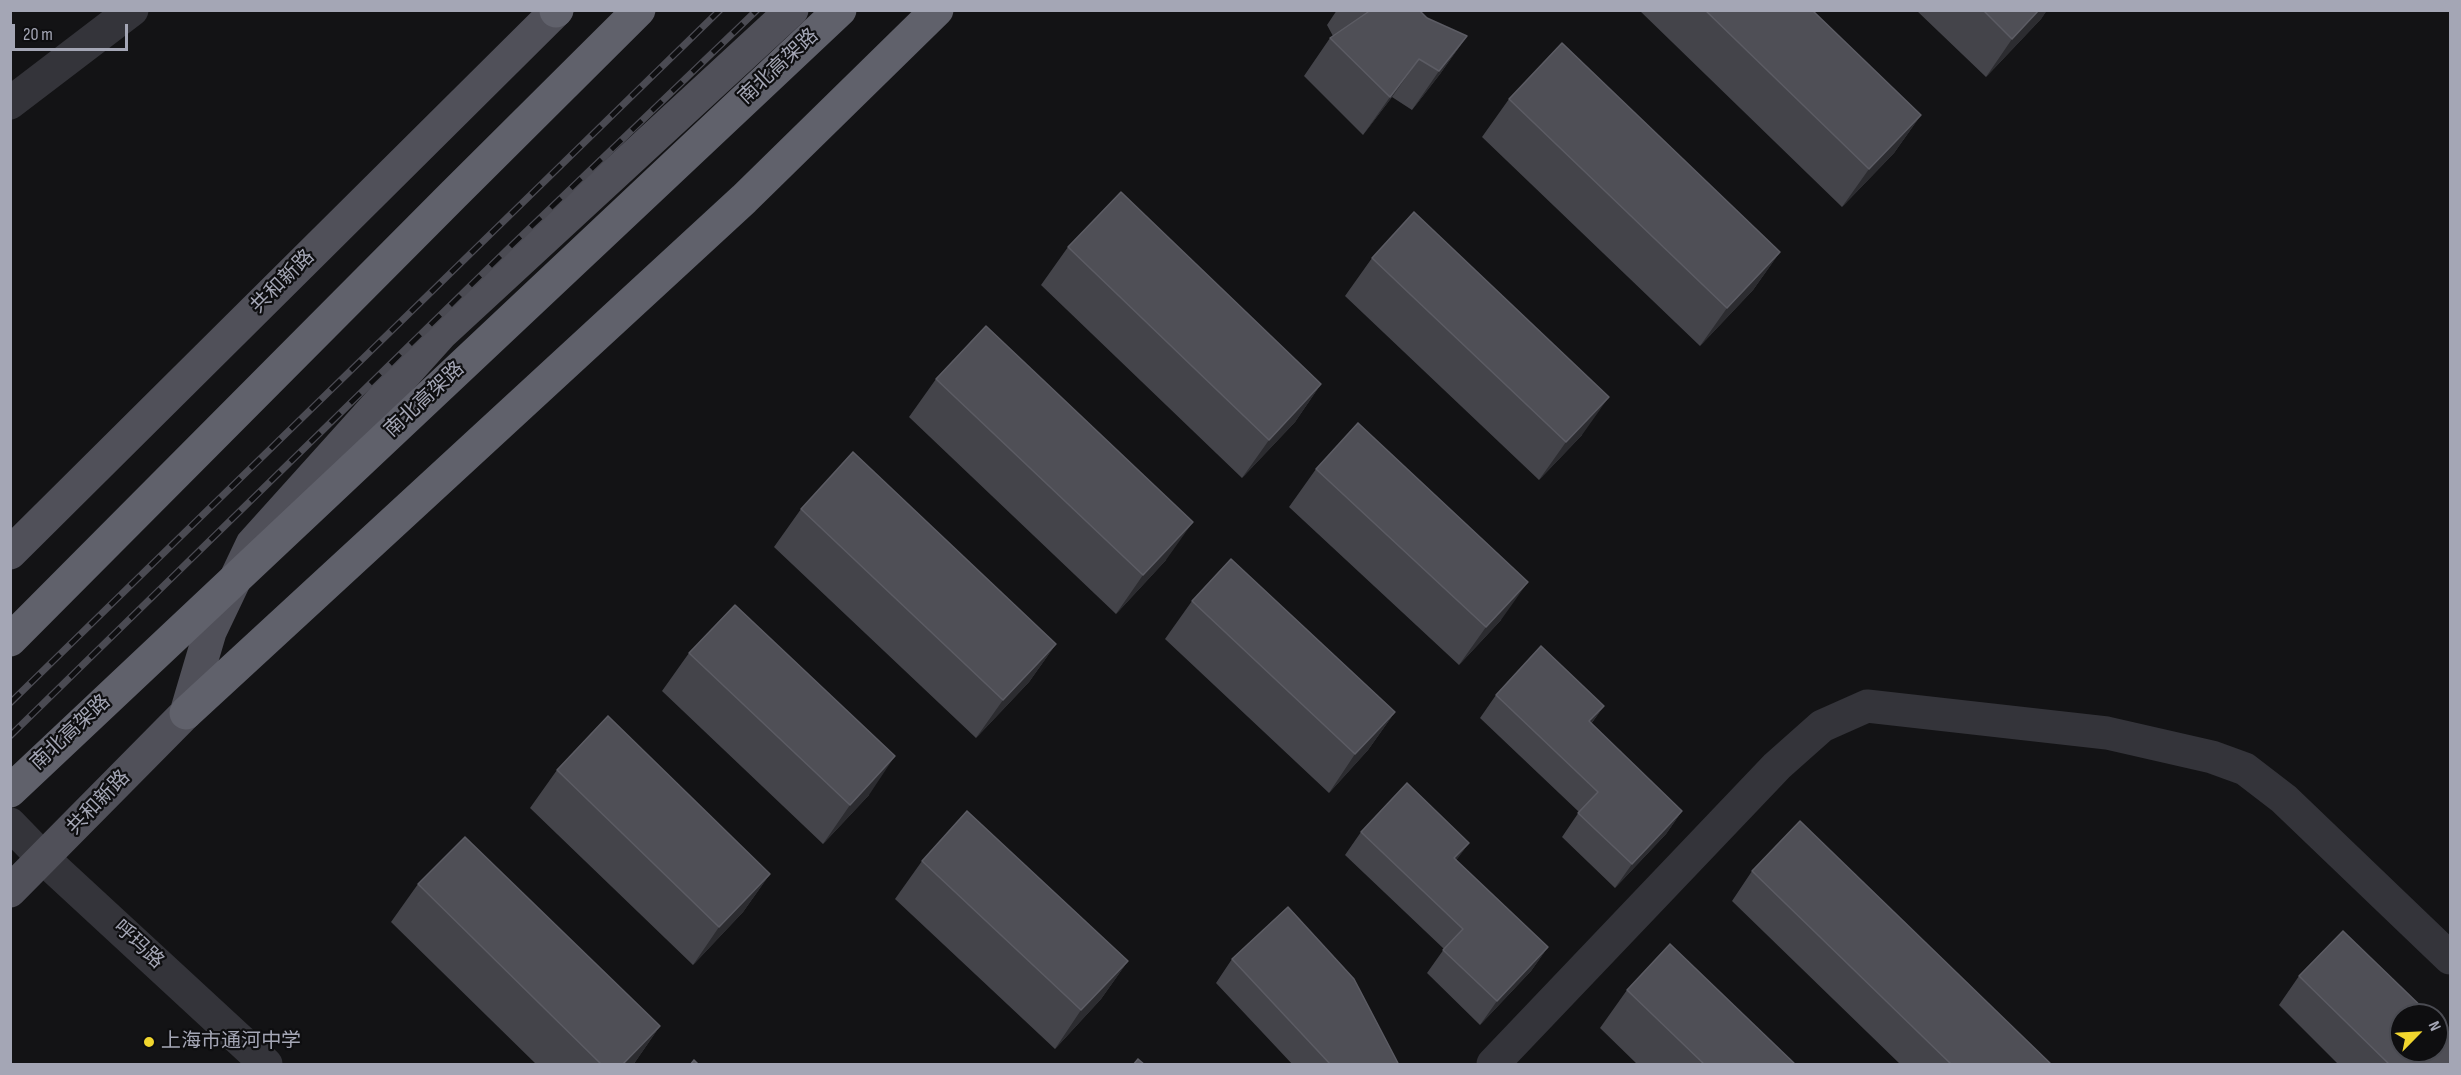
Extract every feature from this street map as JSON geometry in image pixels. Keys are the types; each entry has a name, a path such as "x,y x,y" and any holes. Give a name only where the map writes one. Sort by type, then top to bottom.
{"highway":[{"path":"10,640 639,10"},
{"name":"南北高架路","path":"10,791 840,10"},
{"path":"186,713 744,200 937,10"}],"main road":[{"path":"186,713 210,632 252,544 441,334 792,10"},
{"name":"共和新路","path":"10,553 556,11"},
{"name":"共和新路","path":"10,891 186,713"}],"street":[{"path":"10,103 132,10"},
{"path":"1492,1065 1777,766 1822,726 1867,706 2107,733 2211,757 2245,769 2284,799 2451,958"},
{"name":"呼玛路","path":"10,824 44,859 267,1065"}],"building":[{"path":"1367,10 1419,10 1427,18 1467,36 1439,71 1419,59 1390,97 1330,38 1368,12"},
{"path":"1705,10 1812,10 1921,115 1869,169"},
{"path":"1983,10 2039,10 2012,39"},
{"path":"1562,43 1780,252 1727,308 1509,99"},
{"path":"1121,192 1321,384 1269,440 1068,247"},
{"path":"1414,212 1609,397 1566,442 1372,258"},
{"path":"986,326 1193,522 1143,575 936,379"},
{"path":"1358,423 1528,582 1486,627 1316,469"},
{"path":"853,452 1056,644 1003,700 801,509"},
{"path":"1231,559 1395,712 1355,754 1192,601"},
{"path":"735,605 895,756 850,805 689,653"},
{"path":"1541,646 1604,706 1589,721 1682,811 1632,864 1578,813 1598,792 1496,695"},
{"path":"608,716 770,874 719,927 557,770"},
{"path":"1407,783 1469,843 1454,858 1548,947 1497,1001 1443,950 1463,929 1361,832"},
{"path":"967,811 1128,961 1081,1010 922,861"},
{"path":"1800,821 2052,1065 1952,1065 1752,871"},
{"path":"465,837 660,1026 622,1065 602,1065 418,884"},
{"path":"1288,907 1354,979 1399,1065 1331,1065 1232,959"},
{"path":"2343,931 2418,1003 2389,1003 2389,1063 2449,1063 2449,1033 2451,1035 2451,1065 2390,1065 2299,976"},
{"path":"1670,944 1796,1065 1705,1065 1627,990"},
{"path":"1138,1059 1145,1065 1133,1065"}],"railway":[{"path":"10,703 720,10"},
{"path":"10,736 509,248 757,10"}],"place":[{"name":"上海市通河中学","path":"149,1042"}]}
